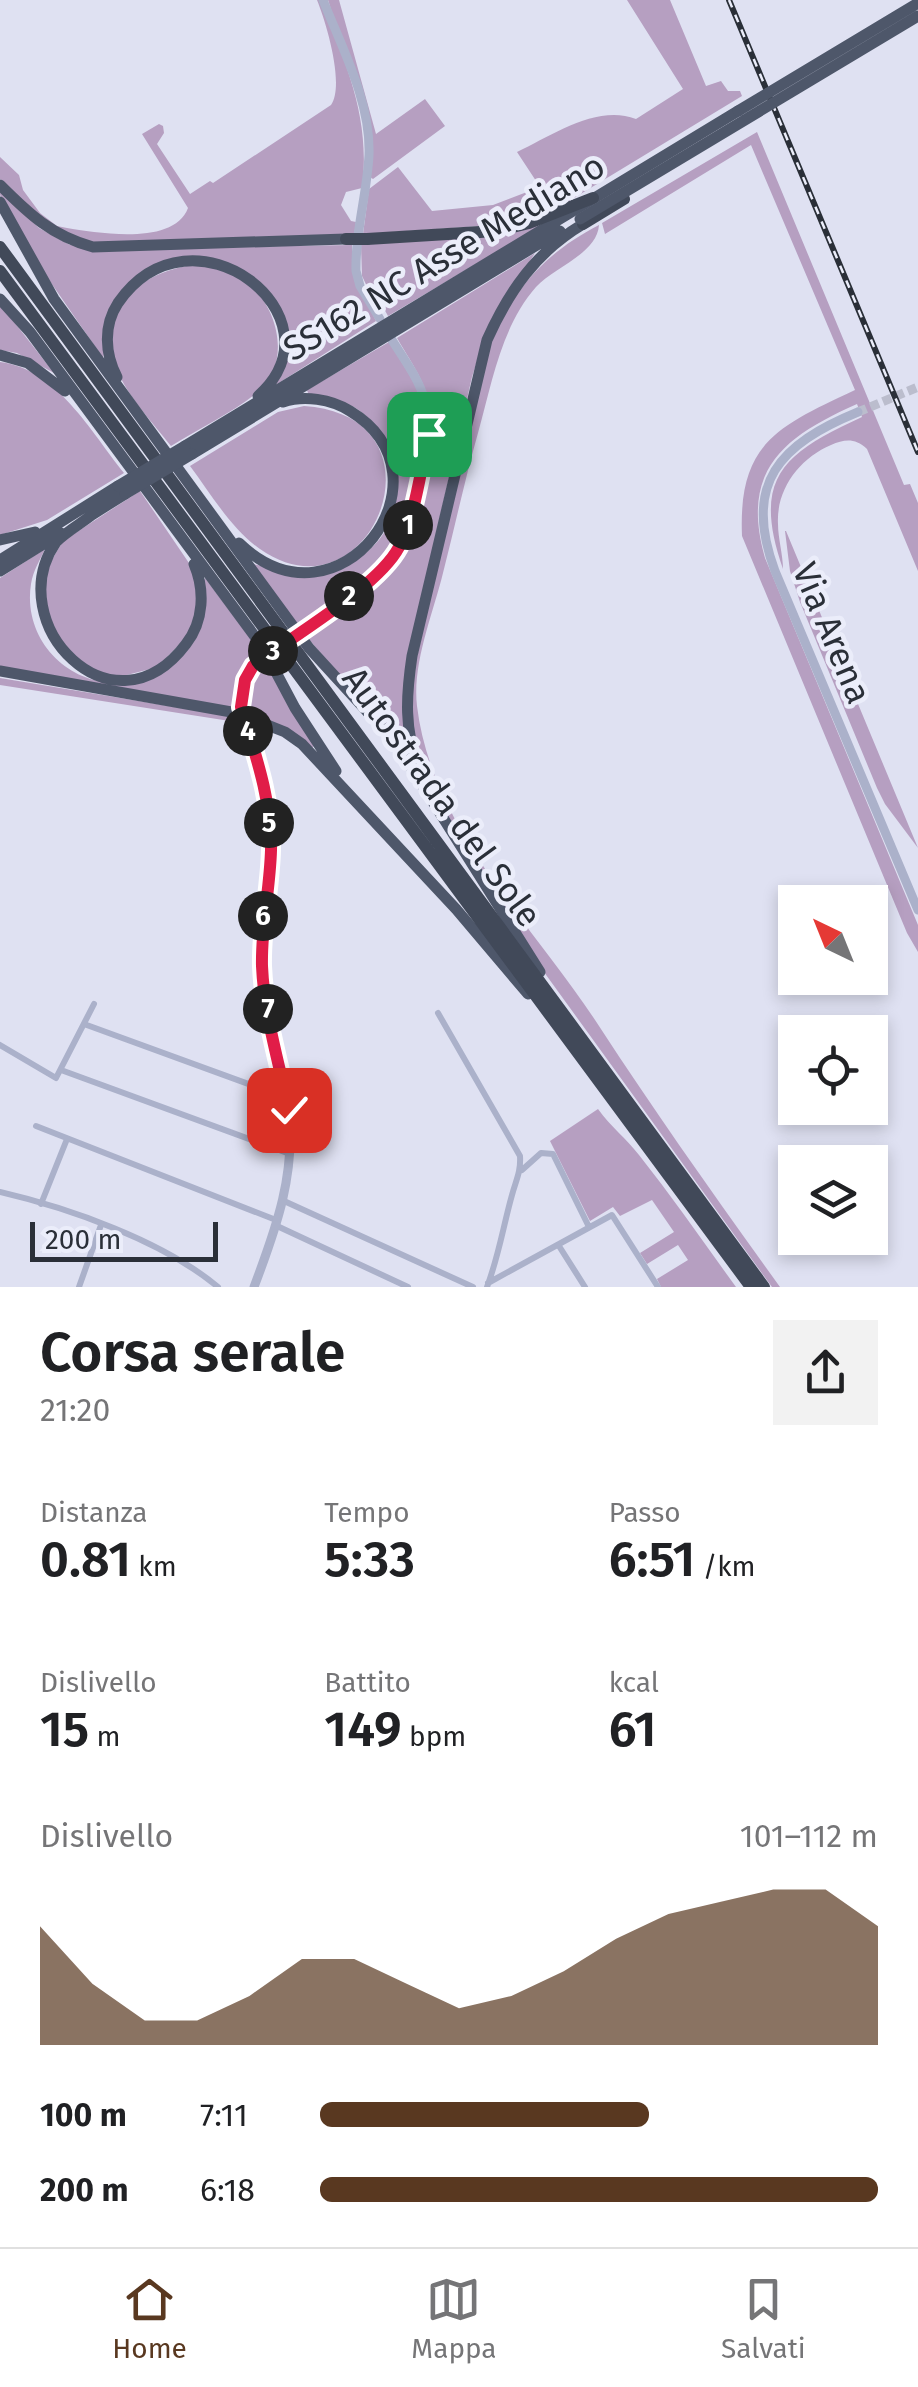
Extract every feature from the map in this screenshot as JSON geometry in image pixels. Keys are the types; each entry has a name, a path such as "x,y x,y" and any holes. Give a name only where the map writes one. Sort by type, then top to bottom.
{"highway":[{"name":"SS162 NC Asse Mediano","path":"593,198 918,3"},
{"path":"0,185 58,236 93,247 367,239 496,230 577,215 683,157 918,16"},
{"path":"426,786 406,722 406,692 486,340 524,274 593,198"},
{"path":"0,202 54,299 309,648 396,743 514,933 612,1079"},
{"name":"SS162 NC Asse Mediano","path":"0,570 121,490 270,407 577,215"},
{"name":"SS162 NC Asse Mediano","path":"189,450 238,414 577,215"},
{"name":"Autostrada del Sole","path":"0,247 764,1287"},
{"path":"130,403 112,366 108,346 107,330 113,311 139,279 157,268 190,259 224,265 253,282 268,297 283,329 285,346 280,367 267,388 238,414"},
{"name":"Autostrada del Sole","path":"0,270 751,1287"},
{"path":"0,299 30,332 262,646 318,747 360,806"},
{"path":"0,355 28,363 42,372 88,412"},
{"path":"220,525 262,561 279,568 311,572 346,563 366,548 380,532 390,510 391,467 375,432 364,420 348,409 319,400 291,400 270,407"},
{"name":"SS162 NC Asse Mediano","path":"0,560 91,509"},
{"path":"91,509 56,542 43,561 36,595 41,629 52,649 89,676 112,681 135,679 176,658 195,629 201,607 200,582 188,550"},
{"path":"0,540 33,533 91,509"},
{"path":"0,670 237,712 302,744 456,909 565,1038"}],"street":[{"path":"323,0 362,100 366,121 369,156 356,271 360,286 380,319"},
{"path":"254,1287 284,1201 290,1154 286,1098 264,993 262,965 262,919 271,852 269,814 241,707 245,680 262,660 375,577 396,552 408,524 429,434 428,416 418,384 392,340"},
{"name":"Via Arena","path":"858,412 814,432 785,456 768,484 762,522 775,572 918,910"},
{"path":"0,1045 56,1078 94,1004"},
{"path":"438,1012 520,1156 521,1171 487,1285"},
{"path":"84,1024 286,1098"},
{"path":"61,1070 290,1154"},
{"path":"36,1126 277,1224 408,1287"},
{"path":"41,1204 67,1138"},
{"path":"521,1171 542,1153 554,1154 589,1227"},
{"path":"0,1192 127,1235 201,1273 218,1287"},
{"path":"284,1201 473,1287"},
{"path":"487,1285 606,1216 616,1218 658,1287"},
{"path":"78,1287 101,1225"},
{"path":"560,1246 585,1287"}],"shaded area":[{"path":"317,0 321,0 339,47 360,115 362,188 346,192 341,205 351,221 356,222 354,236 91,243 45,223 0,179 0,157 19,175 23,190 40,213 57,226 115,234 168,228 188,208 142,134 159,124 163,126 164,133 157,144 190,194 331,105 335,69"},
{"path":"328,0 339,0 376,134 425,99 445,126 373,179 372,138"},
{"path":"627,0 670,0 706,86 721,81 728,91 740,91 742,96 569,201 511,224 363,234 369,189 398,167 432,211 493,205 540,187 517,152 591,118 621,115 636,119 683,89"},
{"path":"757,132 904,485 910,484 918,503 918,571 867,449 850,441 831,445 800,466 781,499 778,524 783,569 771,511 773,490 781,472 812,443 862,417 857,404 789,444 774,460 758,501 765,558 918,925 918,952 742,536 747,479 768,441 805,415 855,390 751,145 605,234 602,223"},
{"path":"0,189 39,228 70,245 352,245 353,274 376,321 274,386 288,351 287,334 253,277 219,261 149,269 118,297 103,358 47,277"},
{"path":"542,225 388,316 382,305 377,307 362,276 361,245"},
{"path":"599,225 583,252 536,287 506,338 424,639 417,706 426,751 464,835 780,1287 772,1287 515,932 426,786 414,744 411,683 487,349 507,309 531,276 561,248"},
{"path":"535,253 486,332 472,377 406,665 410,758 306,636 384,574 394,561 412,519 429,445 430,407 421,380 397,338"},
{"path":"203,264 241,279 262,298 275,325 278,354 268,381 258,392 171,446 141,410 117,370 111,347 112,327 118,309 144,282 162,273"},
{"path":"0,304 54,373 17,353 0,350"},
{"path":"389,342 422,404 423,440 410,507 394,546 376,570 345,597 299,627 253,564 301,576 341,568 380,538 389,525 395,493 385,446 373,424 354,407 309,396 307,390"},
{"path":"0,362 20,367 56,389 124,473 47,520 0,535"},
{"path":"304,406 350,418 376,444 386,476 380,510 363,541 335,561 300,566 260,549 240,532 190,466 278,412"},
{"path":"140,491 191,566 197,609 188,635 158,667 115,678 73,664 54,646 40,614 41,578 63,541"},
{"path":"785,531 918,848 877,788 800,602 790,571"},
{"path":"45,549 31,584 30,607 36,629 61,663 99,681 121,683 143,678 178,660 195,632 205,578 263,655 244,671 234,709 0,669 0,578"},
{"path":"267,662 312,748 287,729 247,710 249,682"},
{"path":"0,678 235,717 236,722 0,685"},
{"path":"598,1109 652,1171 736,1287 661,1287 657,1279 688,1260 678,1245 647,1264 640,1253 674,1232 652,1200 620,1216 613,1207 590,1221 550,1141"}],"tunnel":[{"path":"858,412 918,387"}],"railway":[{"path":"729,0 918,452"}],"route":[{"path":"289,1110 264,993 262,965 262,919 271,852 269,814 241,707 242,688 253,666 386,566 408,524 429,434"}]}
